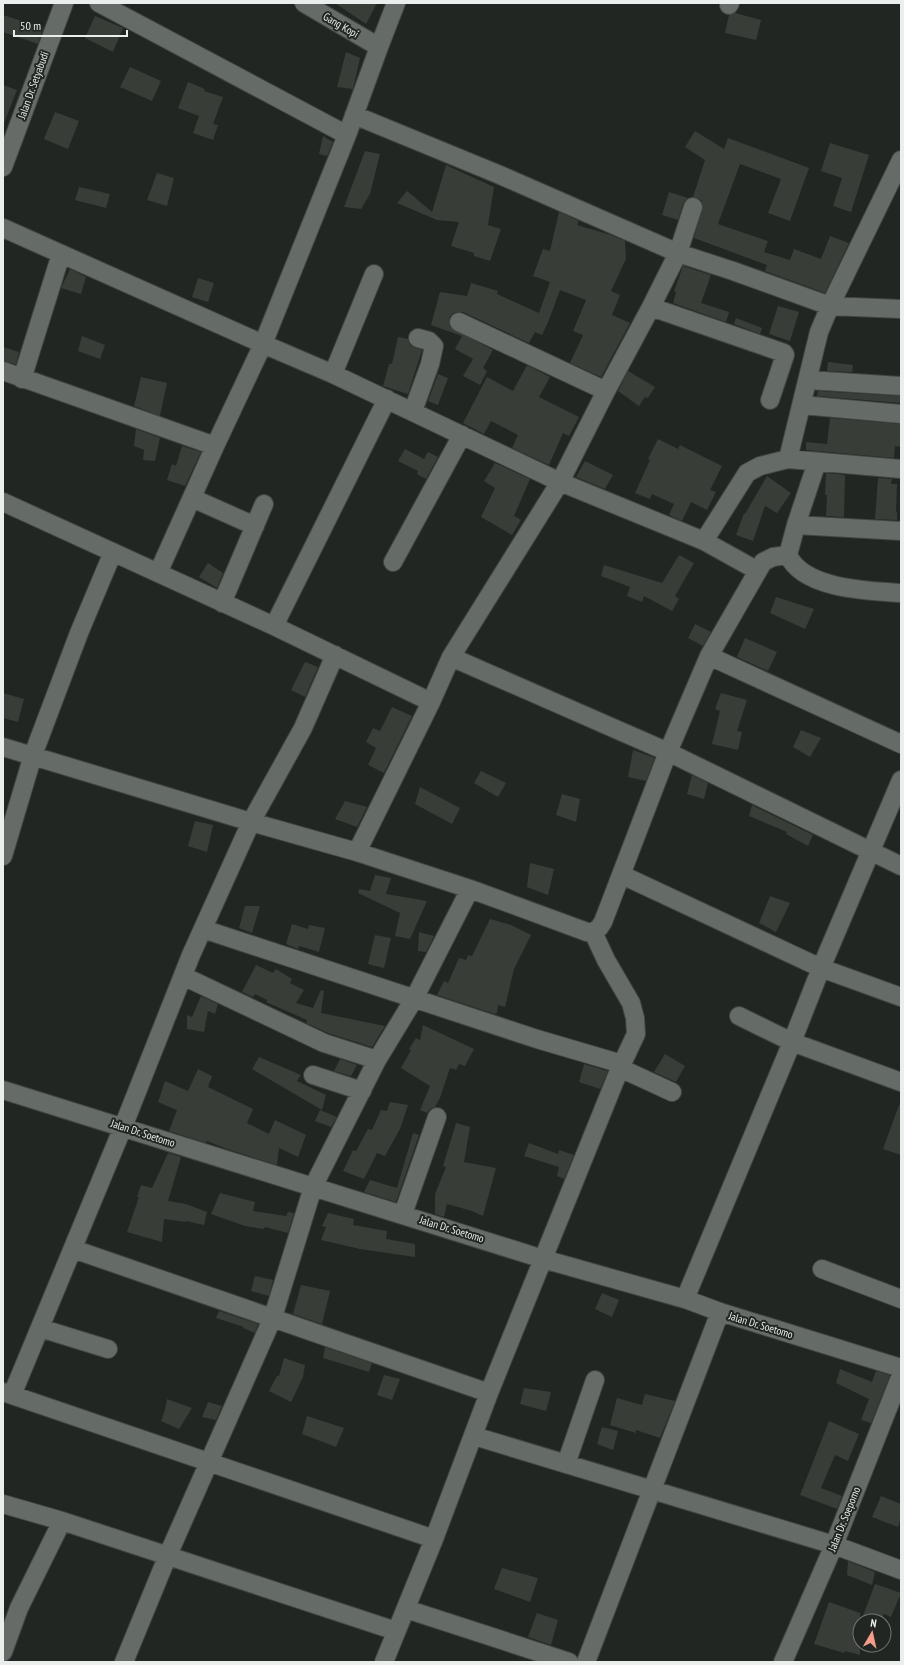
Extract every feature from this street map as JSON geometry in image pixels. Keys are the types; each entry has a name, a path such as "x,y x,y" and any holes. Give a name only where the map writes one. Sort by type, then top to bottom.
{"street":[{"name":"Jalan Dr. Setyabudi","path":"3,167 64,3"},
{"path":"99,3 347,135"},
{"name":"Gang Kopi","path":"304,3 379,47"},
{"path":"158,573 263,344 347,135 396,3"},
{"path":"354,114 500,175 678,253 830,306 901,309"},
{"path":"788,459 819,332 830,306 901,160"},
{"path":"357,852 431,702 451,657 560,482 678,253 693,207"},
{"path":"3,228 333,374 560,482 704,541 758,571"},
{"path":"22,379 61,254"},
{"path":"333,374 374,274"},
{"path":"651,307 784,353 785,355 770,400"},
{"path":"459,322 606,391"},
{"path":"413,411 430,364 434,346 429,341 418,338"},
{"path":"3,371 22,379 215,446"},
{"path":"808,380 901,386"},
{"path":"274,626 387,399"},
{"path":"802,405 901,414"},
{"path":"393,562 462,435"},
{"path":"704,541 747,473 760,466 788,459 901,468"},
{"path":"817,462 796,525 788,555 791,562 808,576 821,581 854,588 901,593"},
{"path":"192,498 255,526"},
{"path":"3,502 274,626 431,702"},
{"path":"222,603 264,504"},
{"path":"796,525 901,531"},
{"path":"3,856 33,755 79,633 113,552"},
{"path":"3,747 251,822 357,852 470,889 587,932 593,932 599,928 603,922 668,752 709,656 763,562 773,557 788,555"},
{"path":"335,655 303,728 251,822 203,929 40,1328 8,1394 209,1464 434,1539"},
{"path":"709,656 901,744"},
{"path":"451,657 668,752 901,866"},
{"path":"685,1299 792,1042 821,968 901,780"},
{"path":"622,874 821,968 901,997"},
{"path":"124,1662 168,1555 272,1317 313,1187 377,1060 414,999 470,889"},
{"path":"203,929 621,1066 672,1092"},
{"path":"384,1662 434,1539 489,1393 621,1066 636,1034 635,1018 631,1003 606,960 593,932"},
{"path":"183,976 324,1043 377,1060"},
{"path":"739,1016 792,1042 901,1082"},
{"path":"313,1075 362,1091"},
{"name":"Jalan Dr. Soetomo","path":"3,1090 543,1259 685,1299 720,1312 901,1368"},
{"path":"403,1214 438,1117"},
{"path":"73,1249 489,1393"},
{"path":"822,1269 901,1299"},
{"path":"586,1662 720,1312"},
{"path":"40,1328 108,1349"},
{"name":"Jalan Dr. Soepomo","path":"783,1662 834,1545 901,1375"},
{"path":"566,1464 595,1380"},
{"path":"474,1436 834,1545 901,1570"},
{"path":"3,1504 168,1555 396,1631"},
{"path":"3,1652 19,1608 62,1522"},
{"path":"406,1609 569,1662"}],"building":[{"path":"335,3 377,3 366,24"},
{"path":"735,13 761,20 756,40 725,33 729,15"},
{"path":"3,15 43,28 38,44 3,32"},
{"path":"95,16 123,28 113,52 85,38"},
{"path":"346,52 360,58 353,89 337,87"},
{"path":"130,67 161,81 152,101 120,87"},
{"path":"188,82 205,89 204,91 223,97 213,124 218,125 213,140 193,133 199,116 178,108"},
{"path":"3,85 17,90 4,123 3,123"},
{"path":"55,112 79,121 68,149 44,139"},
{"path":"695,131 724,149 728,138 809,168 790,221 768,213 781,179 740,164 718,224 768,241 764,252 790,260 794,249 821,259 830,236 849,243 825,293 765,271 767,265 694,238 703,205 701,200 693,197 705,160 685,147"},
{"path":"323,136 333,142 327,156 319,154"},
{"path":"830,143 869,155 851,212 833,206 842,178 821,171"},
{"path":"365,151 380,154 370,194 361,209 344,207"},
{"path":"446,165 494,187 488,225 501,229 490,261 474,256 474,253 451,246 459,222 437,220 397,203 407,191 432,212"},
{"path":"157,173 174,178 167,206 147,200"},
{"path":"79,187 110,194 106,208 75,200"},
{"path":"669,192 688,198 683,204 678,220 662,215"},
{"path":"559,212 579,221 577,225 611,235 625,241 626,259 611,291 620,295 612,315 630,323 601,377 570,363 583,335 573,331 586,300 560,290 542,335 535,332 529,343 463,312 453,313 449,318 451,328 493,350 483,368 487,371 480,385 463,376 473,359 455,349 462,336 431,325 440,292 467,296 471,283 498,291 497,294 539,313 550,282 533,276 543,249 550,251"},
{"path":"683,266 711,275 701,303 729,312 726,322 673,303 676,292 674,291"},
{"path":"70,269 86,277 81,294 61,288"},
{"path":"198,278 214,283 208,302 192,297"},
{"path":"778,306 799,312 790,341 769,334"},
{"path":"736,318 762,328 760,334 734,324"},
{"path":"82,336 105,345 100,359 78,351"},
{"path":"398,337 408,339 411,346 422,350 408,394 383,386 389,364 392,364"},
{"path":"3,347 19,352 16,364 3,361"},
{"path":"828,362 853,365 852,372 827,371"},
{"path":"527,365 550,377 539,397 579,417 569,436 563,433 549,465 512,448 518,435 491,421 484,434 463,423 487,377 513,391"},
{"path":"628,371 655,387 648,398 645,397 639,406 618,391"},
{"path":"438,374 448,378 438,405 428,401"},
{"path":"141,377 167,383 160,416 134,406"},
{"path":"818,391 901,396 901,403 817,396"},
{"path":"830,418 901,424 901,447 895,446 894,458 806,450 806,442 827,444"},
{"path":"136,429 160,438 155,461 143,460 144,450 134,446"},
{"path":"658,439 678,449 680,445 722,466 710,490 716,492 707,510 691,502 682,521 669,515 674,504 652,494 650,499 635,493 650,460 648,459"},
{"path":"182,446 201,452 185,486 167,480 172,464 176,466"},
{"path":"405,449 424,459 428,452 438,457 426,479 417,474 418,471 398,461"},
{"path":"585,461 613,475 605,489 576,477"},
{"path":"495,463 530,479 514,516 521,520 512,535 481,517 495,488 484,481"},
{"path":"826,473 845,475 844,517 826,516"},
{"path":"767,476 791,493 777,513 765,506 753,541 736,535 744,513 745,514"},
{"path":"878,478 892,479 891,484 897,484 897,520 875,519"},
{"path":"679,555 694,563 675,596 679,599 672,611 644,596 642,602 627,596 630,587 601,576 604,565 662,583"},
{"path":"208,563 223,573 217,588 199,577"},
{"path":"776,597 814,609 805,629 770,613"},
{"path":"695,624 711,632 703,646 688,638"},
{"path":"745,638 777,652 768,671 737,657"},
{"path":"305,662 318,667 305,697 291,690"},
{"path":"3,693 24,699 18,722 3,718"},
{"path":"721,693 747,700 737,731 742,732 738,750 712,744 720,711 715,709"},
{"path":"392,707 412,716 384,773 368,765 376,748 366,742 373,728 380,731"},
{"path":"801,730 821,738 810,757 793,747"},
{"path":"633,750 655,758 646,781 628,777"},
{"path":"481,771 506,783 498,797 474,783"},
{"path":"692,775 708,783 704,799 687,794"},
{"path":"420,787 460,808 452,824 415,804"},
{"path":"562,794 580,799 576,822 556,815"},
{"path":"345,801 367,807 357,827 335,819"},
{"path":"752,805 813,835 808,846 786,834 787,832 749,816"},
{"path":"195,821 213,825 207,852 188,846"},
{"path":"530,863 554,869 548,895 527,887"},
{"path":"375,875 391,878 386,894 427,901 410,939 395,936 400,913 358,893 359,889 370,891"},
{"path":"770,896 790,903 776,932 759,923"},
{"path":"245,906 260,906 252,933 239,928"},
{"path":"490,919 511,925 531,935 514,969 505,1007 498,1005 497,1013 495,1014 437,995 444,981 448,983 459,958 466,960 468,955 472,956"},
{"path":"292,924 308,929 309,925 325,928 319,952 299,946 298,949 286,944"},
{"path":"419,932 434,936 426,952 418,951"},
{"path":"375,935 391,938 384,968 368,964"},
{"path":"256,965 273,973 276,969 292,979 290,983 304,990 296,1003 313,1008 321,990 324,991 321,1013 385,1026 372,1047 328,1033 306,1023 307,1020 266,1002 267,1000 255,994 253,997 242,992"},
{"path":"201,996 218,1004 215,1014 208,1011 204,1032 187,1029 187,1015 192,1017"},
{"path":"423,1025 474,1049 465,1066 459,1064 456,1070 450,1068 440,1098 435,1107 430,1109 427,1113 420,1110 430,1086 401,1068 411,1050 409,1049 416,1038 420,1040"},
{"path":"665,1054 685,1066 676,1082 654,1072"},
{"path":"259,1057 301,1075 297,1081 326,1095 322,1110 252,1069"},
{"path":"340,1059 357,1065 351,1076 334,1071"},
{"path":"584,1064 608,1071 600,1089 579,1082"},
{"path":"198,1069 212,1076 208,1087 253,1109 247,1123 269,1134 275,1120 306,1135 298,1157 279,1148 277,1165 207,1141 206,1143 169,1131 177,1110 158,1102 165,1081 188,1091"},
{"path":"390,1102 408,1105 400,1129 385,1156 377,1153 364,1179 343,1171 353,1150 356,1151 368,1129 372,1130 381,1110 387,1111"},
{"path":"899,1105 901,1105 901,1155 883,1149"},
{"path":"320,1110 337,1117 331,1127 315,1121"},
{"path":"456,1123 470,1127 464,1162 496,1168 483,1216 472,1211 447,1204 444,1217 435,1214 435,1194 446,1167 443,1166"},
{"path":"413,1133 419,1135 396,1202 364,1192 370,1180 397,1188"},
{"path":"529,1143 558,1154 559,1150 574,1155 564,1179 557,1176 559,1167 524,1156"},
{"path":"168,1153 181,1157 168,1201 186,1204 207,1212 204,1225 186,1221 164,1219 162,1242 127,1232 139,1197 137,1197 141,1185 152,1188"},
{"path":"220,1193 255,1202 253,1211 286,1216 288,1212 294,1213 288,1233 265,1227 264,1229 245,1226 211,1214"},
{"path":"328,1213 354,1219 353,1225 387,1231 386,1239 415,1244 415,1257 360,1249 321,1240 326,1227 322,1226"},
{"path":"255,1276 273,1280 269,1296 251,1291"},
{"path":"301,1285 330,1291 322,1324 293,1314"},
{"path":"602,1293 619,1300 612,1317 595,1309"},
{"path":"219,1311 258,1324 255,1333 243,1328 244,1327 216,1318"},
{"path":"325,1347 372,1363 369,1372 323,1358"},
{"path":"284,1358 305,1365 303,1377 291,1402 269,1391 277,1376 279,1376"},
{"path":"840,1369 872,1382 876,1371 890,1375 871,1423 861,1420 869,1399 836,1383"},
{"path":"384,1375 400,1379 392,1400 377,1395"},
{"path":"524,1388 551,1392 546,1411 520,1404"},
{"path":"645,1394 675,1401 660,1438 636,1430 636,1433 610,1425 617,1398 642,1405"},
{"path":"167,1399 192,1408 179,1429 161,1421"},
{"path":"208,1402 222,1406 216,1420 202,1417"},
{"path":"307,1416 344,1428 336,1447 302,1434"},
{"path":"829,1421 859,1434 848,1461 835,1455 821,1488 842,1496 837,1509 800,1495"},
{"path":"602,1427 618,1431 613,1450 597,1444"},
{"path":"881,1496 901,1504 901,1518 898,1527 872,1517"},
{"path":"848,1561 875,1572 872,1585 847,1575"},
{"path":"502,1568 538,1578 530,1602 494,1589"},
{"path":"875,1584 901,1593 892,1615 892,1613 864,1613"},
{"path":"829,1602 860,1613 852,1613 852,1653 845,1651 844,1653 814,1644"},
{"path":"537,1613 558,1620 551,1645 528,1637"}]}
